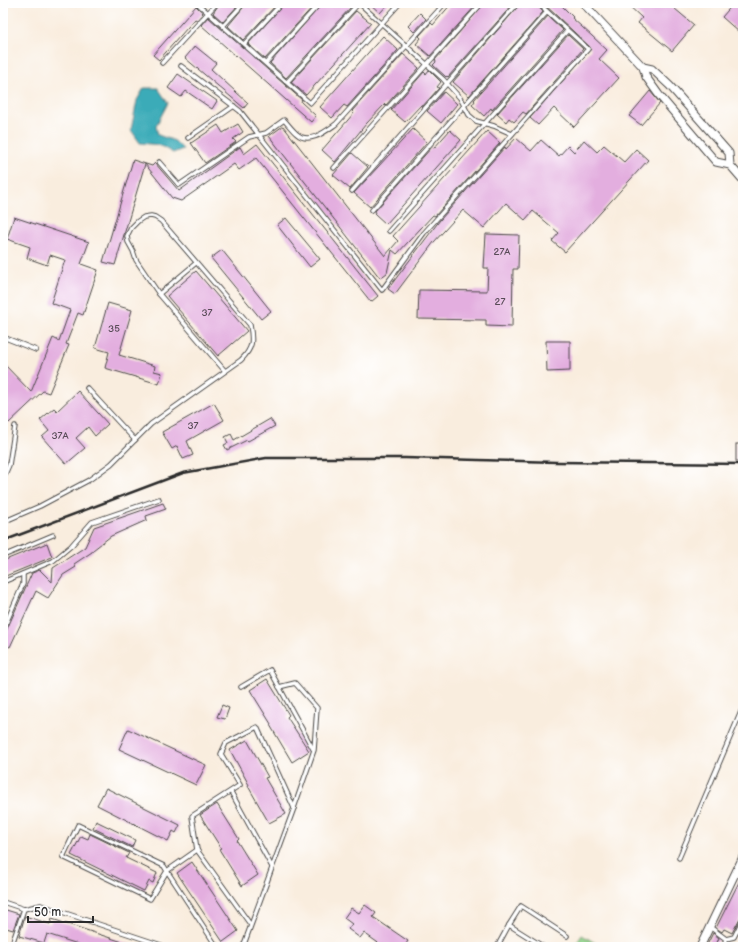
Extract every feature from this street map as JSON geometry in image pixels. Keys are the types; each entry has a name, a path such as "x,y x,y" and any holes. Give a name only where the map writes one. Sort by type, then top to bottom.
{"street":[{"path":"583,3 643,67 646,77 659,95 716,162 730,165"},
{"path":"643,67 652,69 670,86 728,154 730,165 743,180"},
{"path":"700,947 743,857"}],"lane":[{"path":"162,63 217,3"},
{"path":"223,26 244,3"},
{"path":"244,44 282,3"},
{"path":"266,63 320,3"},
{"path":"287,82 359,3 443,79 460,98 469,115 476,121 494,126 512,134"},
{"path":"198,4 310,103 400,3"},
{"path":"159,162 179,185 249,137 266,133 284,120 298,135 309,138 322,134 336,124 445,3"},
{"path":"334,168 482,3"},
{"path":"352,191 518,3"},
{"path":"181,66 240,111 382,290 424,233 588,49 538,3"},
{"path":"372,210 547,12"},
{"path":"389,231 567,31"},
{"path":"188,138 234,106"},
{"path":"3,522 40,506 89,480 111,464 151,424 241,360 249,352 253,338 250,325 161,221 151,216 144,217 131,228 127,236 136,260 159,294 225,371"},
{"path":"159,294 196,263"},
{"path":"3,338 36,350"},
{"path":"87,388 135,440"},
{"path":"3,479 10,465 15,426"},
{"path":"3,582 53,561 71,546 92,522 160,499"},
{"path":"3,556 53,535"},
{"path":"3,630 23,584 23,574"},
{"path":"241,687 270,670 314,750"},
{"path":"243,947 250,924 294,808 314,750 317,708 295,684 279,686"},
{"path":"679,858 743,707"},
{"path":"250,924 197,850 192,816 240,785 221,754 226,743 257,727 294,808"},
{"path":"231,792 272,867"},
{"path":"197,850 167,871 150,899 63,857 78,825 164,866 167,871 217,947"},
{"path":"3,902 24,909 41,905 167,947"},
{"path":"497,947 520,906 567,936"},
{"path":"11,947 24,909"},
{"path":"709,927 726,939 734,937 743,919"},
{"path":"509,925 544,947"},
{"path":"723,947 726,939"}],"green space":[{"path":"582,935 597,944 596,947 574,947"}],"water":[{"path":"144,88 158,88 168,103 156,126 158,135 175,141 183,149 173,153 159,145 140,143 131,130 137,100"}],"building":[{"path":"220,3 240,3 223,22 213,13"},
{"path":"247,3 278,3 243,40 228,26"},
{"path":"285,3 316,3 265,59 248,44"},
{"path":"323,3 347,3 351,7 286,78 270,63"},
{"path":"369,3 389,3 380,13"},
{"path":"452,3 478,3 430,56 416,44 421,38 419,36 431,23 433,25"},
{"path":"485,3 514,3 448,77 446,77 433,65 436,62 435,60"},
{"path":"521,3 535,3 543,12 469,96 453,82"},
{"path":"543,3 559,3 573,17 572,18 607,50 599,59 619,78 574,127 554,108 538,125 530,118 591,49"},
{"path":"626,3 668,3 694,25 672,51 638,23 642,18"},
{"path":"734,3 743,12 743,30 740,33 722,17"},
{"path":"196,6 203,13 197,20 195,19 159,60 153,55"},
{"path":"356,11 371,23 306,95 291,82"},
{"path":"420,13 426,19 414,32 408,26"},
{"path":"548,16 563,30 492,110 491,108 484,116 472,105 475,101 474,100"},
{"path":"208,17 302,100 301,102 316,116 311,122 201,25"},
{"path":"568,35 583,49 526,114 523,112 514,122 509,118 506,122 497,114"},
{"path":"383,36 398,50 347,107 344,105 332,118 320,107"},
{"path":"195,46 216,63 211,69 248,103 244,108 185,58"},
{"path":"403,54 419,68 386,105 385,104 366,124 335,162 322,150 354,113 352,111"},
{"path":"429,70 441,82 437,87 439,88 422,107 421,105 405,122 391,110 424,72 426,74"},
{"path":"178,74 217,101 212,109 186,91 181,97 168,88"},
{"path":"650,91 660,103 641,125 629,116"},
{"path":"444,92 457,104 441,123 427,111"},
{"path":"238,124 243,132 233,139 236,142 205,163 191,143 218,125 223,133"},
{"path":"283,126 385,256 398,241 393,236 487,131 500,143 435,216 433,215 397,254 392,250 387,273 380,278 269,136"},
{"path":"413,129 427,142 370,207 354,193"},
{"path":"450,130 461,140 386,224 375,214 375,211 432,147 434,148"},
{"path":"516,138 531,151 541,140 559,156 568,146 574,152 584,140 597,152 604,145 624,162 636,149 648,160 565,252 552,241 559,233 533,211 525,220 506,203 484,228 463,210 434,242 395,294 388,289 440,220 505,147 506,149"},
{"path":"257,144 378,296 371,302 256,158 239,170 234,164 181,201 172,198 145,164 115,265 103,262 133,160 152,166 155,163 179,191 240,147 244,154"},
{"path":"352,153 368,167 350,189 333,175"},
{"path":"14,217 89,242 81,264 98,270 83,315 78,313 66,344 69,345 49,393 43,391 9,423 3,417 3,363 31,392 53,338 59,341 70,310 51,303 65,260 50,255 47,265 27,258 30,247 7,239"},
{"path":"286,218 320,259 310,267 277,225"},
{"path":"486,234 519,235 518,269 513,269 512,327 486,326 486,320 418,319 419,290 487,291 488,268 484,268"},
{"path":"222,250 271,311 261,319 211,258"},
{"path":"196,271 247,331 218,356 167,296"},
{"path":"108,303 132,310 119,355 155,366 154,371 162,373 159,384 105,368 109,352 95,348"},
{"path":"546,341 570,341 570,371 547,372"},
{"path":"78,391 108,424 95,436 88,427 76,438 85,448 66,464 42,437 49,431 40,420 54,408 57,411"},
{"path":"214,403 224,420 187,441 193,455 183,459 177,446 172,449 162,432"},
{"path":"270,419 275,426 248,441 247,440 227,450 224,445 228,443 225,437 231,434 234,440"},
{"path":"736,444 743,444 743,461 736,461"},
{"path":"163,503 166,509 146,516 147,520 111,536 92,552 74,564 76,567 63,575 48,598 36,591 10,647 3,644 3,638 32,573 40,570 52,582 53,568 85,547 94,527"},
{"path":"47,543 52,557 3,577 3,561"},
{"path":"267,679 289,715 287,717 309,751 292,762 250,690"},
{"path":"222,705 229,708 225,719 217,717"},
{"path":"128,729 206,765 196,785 119,749"},
{"path":"247,740 268,777 265,778 286,814 269,823 230,750"},
{"path":"106,788 180,825 176,833 173,831 168,841 97,805"},
{"path":"217,804 239,839 237,841 258,875 242,886 219,849 221,848 200,815"},
{"path":"96,821 135,840 132,847 93,828"},
{"path":"90,834 129,853 126,858 157,873 153,883 149,881 144,891 71,855 81,836 88,839"},
{"path":"192,862 238,931 223,942 177,873"},
{"path":"743,874 743,916 740,918 732,933 724,929 722,932 716,928"},
{"path":"365,905 376,913 373,917 408,941 404,947 384,947 364,933 360,938 348,929 352,924 344,918 351,908 359,913"},
{"path":"3,909 19,914 13,930 3,927"},
{"path":"25,916 50,924 52,919 135,946 87,947 47,934 44,943 19,936"},
{"path":"713,933 719,938 715,947 706,947"}],"railway":[{"path":"3,541 183,473 266,458 405,458 556,462 743,464"}]}
